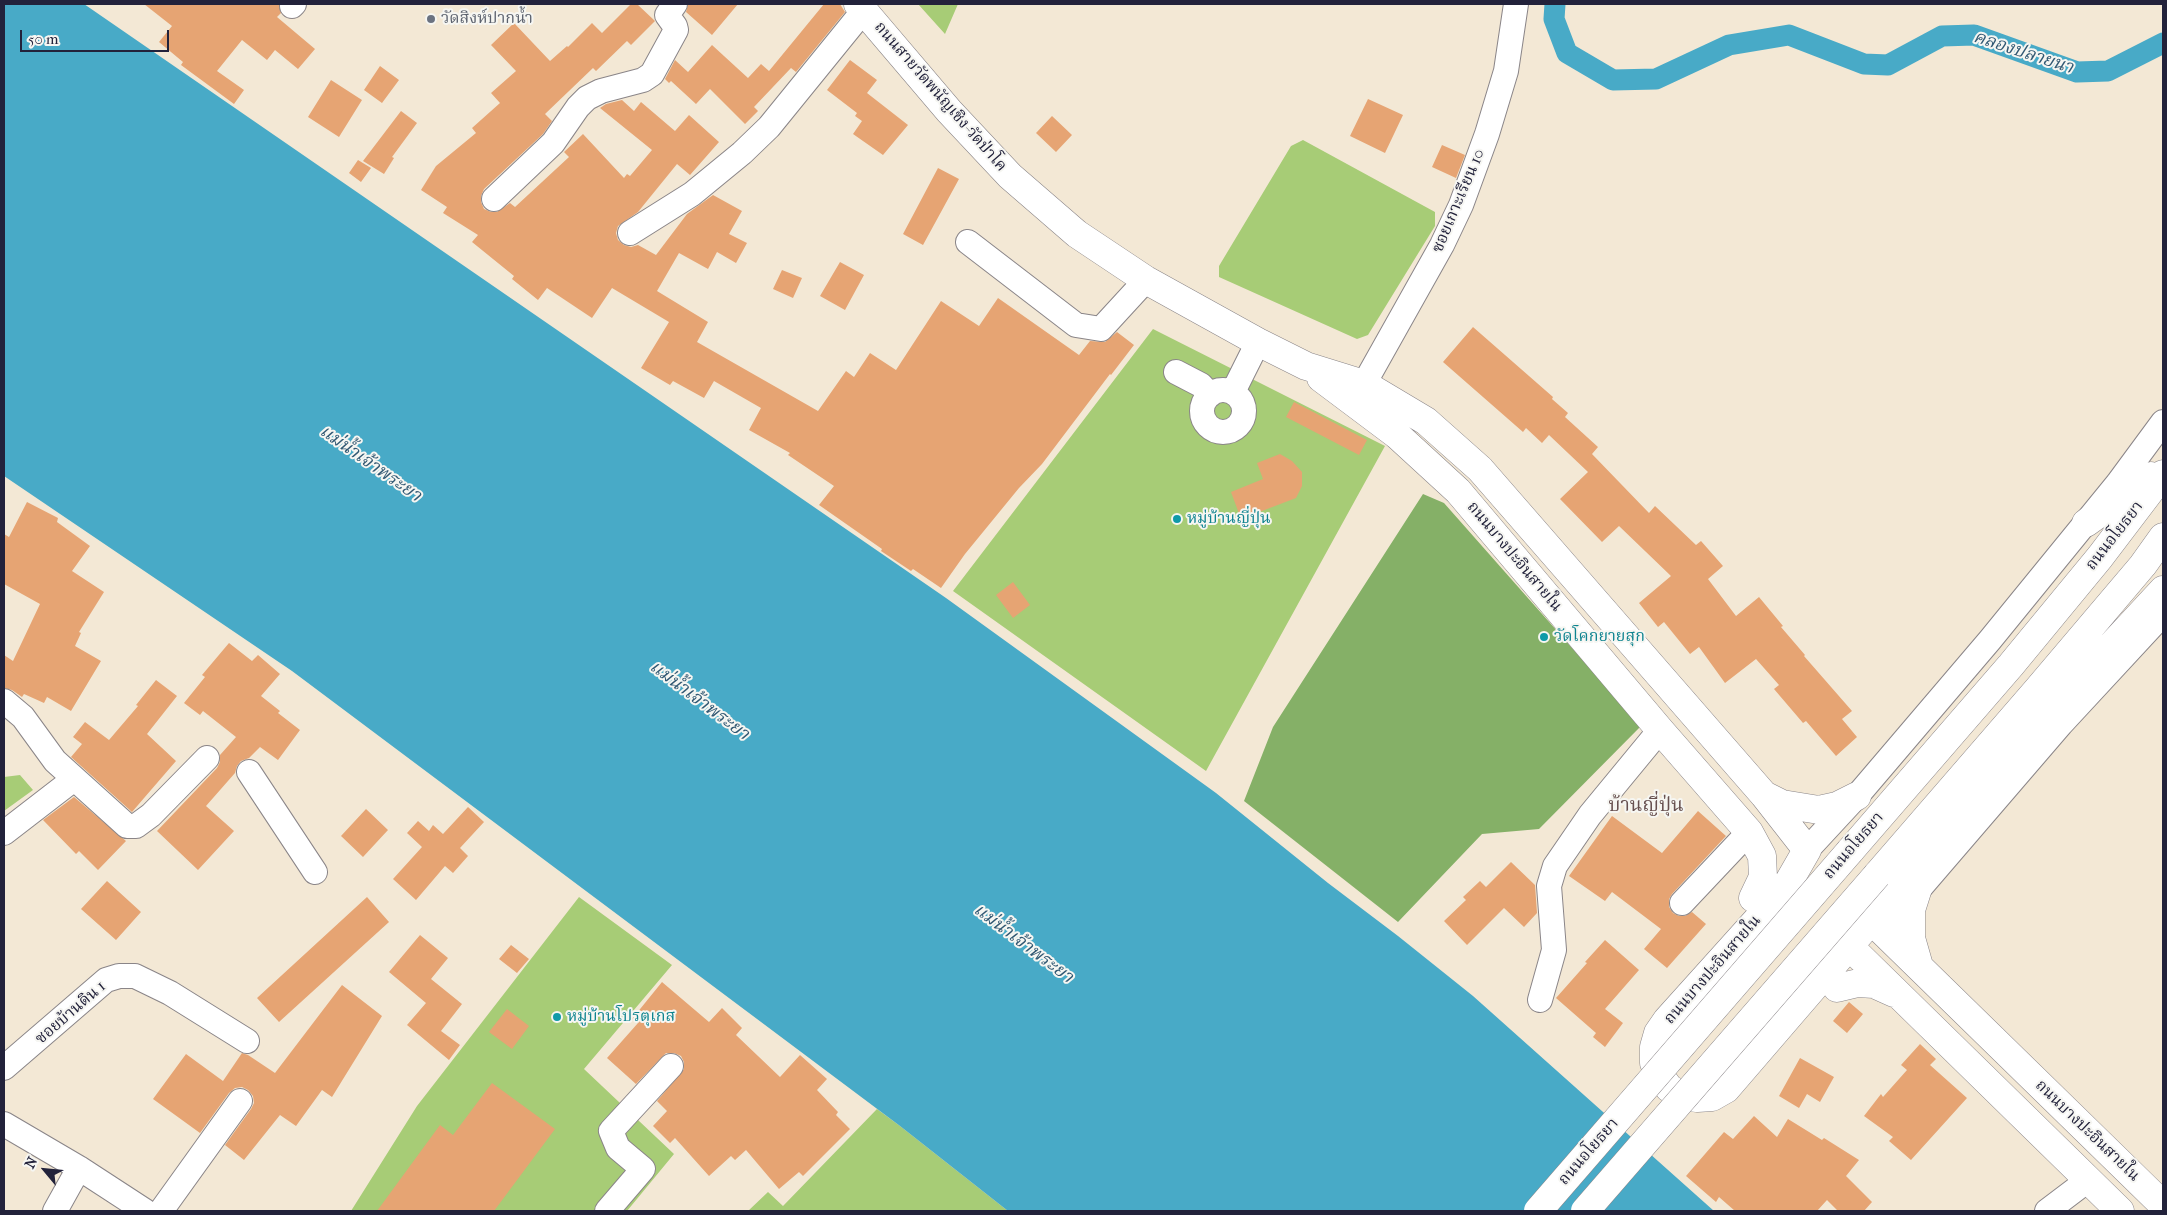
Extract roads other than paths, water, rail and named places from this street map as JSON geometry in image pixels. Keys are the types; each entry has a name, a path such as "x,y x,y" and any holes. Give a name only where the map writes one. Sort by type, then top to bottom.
{"main road":[{"name":"ถนนสายวัดพนัญเชิง-วัดป่าโค","path":"861,7 949,111 1010,176 1077,234 1146,280 1196,307"},
{"name":"ถนนบางปะอินสายใน","path":"1196,307 1258,342 1306,366 1364,384 1426,421 1480,469 1764,795 1807,850"},
{"name":"ถนนบางปะอินสายใน","path":"1306,366 1397,435 1458,492 1749,832 1762,856 1763,877 1752,898"},
{"path":"2086,524 2163,467"},
{"name":"ถนนอโยธยา","path":"1538,1211 2017,658 2100,557 2163,474"},
{"path":"1585,1211 2038,689 2143,564 2163,537"},
{"path":"1877,925 2066,696 2163,590"},
{"path":"1764,795 1782,804 1819,810 1837,806 1857,796"},
{"name":"ถนนบางปะอินสายใน","path":"1807,850 1771,878 1752,898 1642,1025 1636,1045 1637,1066 1644,1086 1658,1102 1676,1113 1697,1117 1718,1114 1737,1104 1837,988 1855,952"},
{"name":"ถนนบางปะอินสายใน","path":"1807,850 1784,890 1667,1020 1658,1033 1654,1047 1654,1063 1660,1076 1669,1088 1682,1096 1692,1098 1712,1097 1726,1089 1855,952 1877,925 2163,1205"},
{"path":"1918,888 1910,910 1910,938 1919,966"},
{"name":"ถนนบางปะอินสายใน","path":"1855,952 2120,1211"},
{"path":"1837,988 1858,983 1874,984 1902,997"}],"street":[{"path":"494,199 553,143 578,107 587,98 601,90 643,80 652,74 676,30 667,15 675,4"},
{"name":"ซอยเกาะเรียน 10","path":"1364,384 1442,245 1461,205 1487,134 1506,71 1516,4"},
{"path":"630,233 692,194 742,153 769,127 861,7"},
{"path":"968,242 1076,325 1101,329 1146,280"},
{"path":"1233,392 1258,342"},
{"path":"1176,372 1201,386 1210,395"},
{"path":"1217,391 1233,392 1243,404 1242,420 1230,431 1214,430 1208,425 1203,410 1205,402 1210,395 1217,391"},
{"name":"ถนนอโยธยา","path":"1807,850 1857,796 1990,640 2086,524 2163,422"},
{"path":"1877,925 1918,888 2062,724 2163,614"},
{"path":"4,701 23,717 55,761 127,826 136,826 151,815 207,758"},
{"path":"1540,1000 1554,950 1550,886 1555,866 1590,815 1660,730"},
{"path":"249,772 314,872"},
{"path":"4,833 74,780"},
{"path":"1682,903 1749,832"},
{"name":"ซอยบ้านดิน 1","path":"4,1068 106,980 119,976 135,976 170,993 247,1040"},
{"path":"606,1211 643,1170 618,1148 611,1131 671,1066"},
{"path":"161,1211 240,1100"},
{"path":"4,1124 79,1168 146,1211"},
{"path":"55,1211 79,1168"},
{"path":"2047,1211 2088,1180"}],"water":[{"name":"แม่น้ำเจ้าพระยา","path":"4,4 84,4 946,598 1216,793 1328,883 1398,936 1473,996 1714,1211 1008,1211 900,1126 292,671 4,476"}],"waterway":[{"name":"คลองปลายนา","path":"1555,4 1554,19 1567,53 1613,80 1656,79 1729,45 1789,35 1864,64 1888,65 1942,36 1974,35 2077,72 2108,71 2163,43"}],"place":[{"name":"วัดสิงห์ปากน้ำ","path":"431,19"},
{"name":"หมู่บ้านญี่ปุ่น","path":"1177,519"},
{"name":"วัดโคกยายสุก","path":"1544,637"},
{"name":"หมู่บ้านโปรตุเกส","path":"557,1017"}],"district":[{"name":"บ้านญี่ปุ่น","path":"1646,806"}]}
